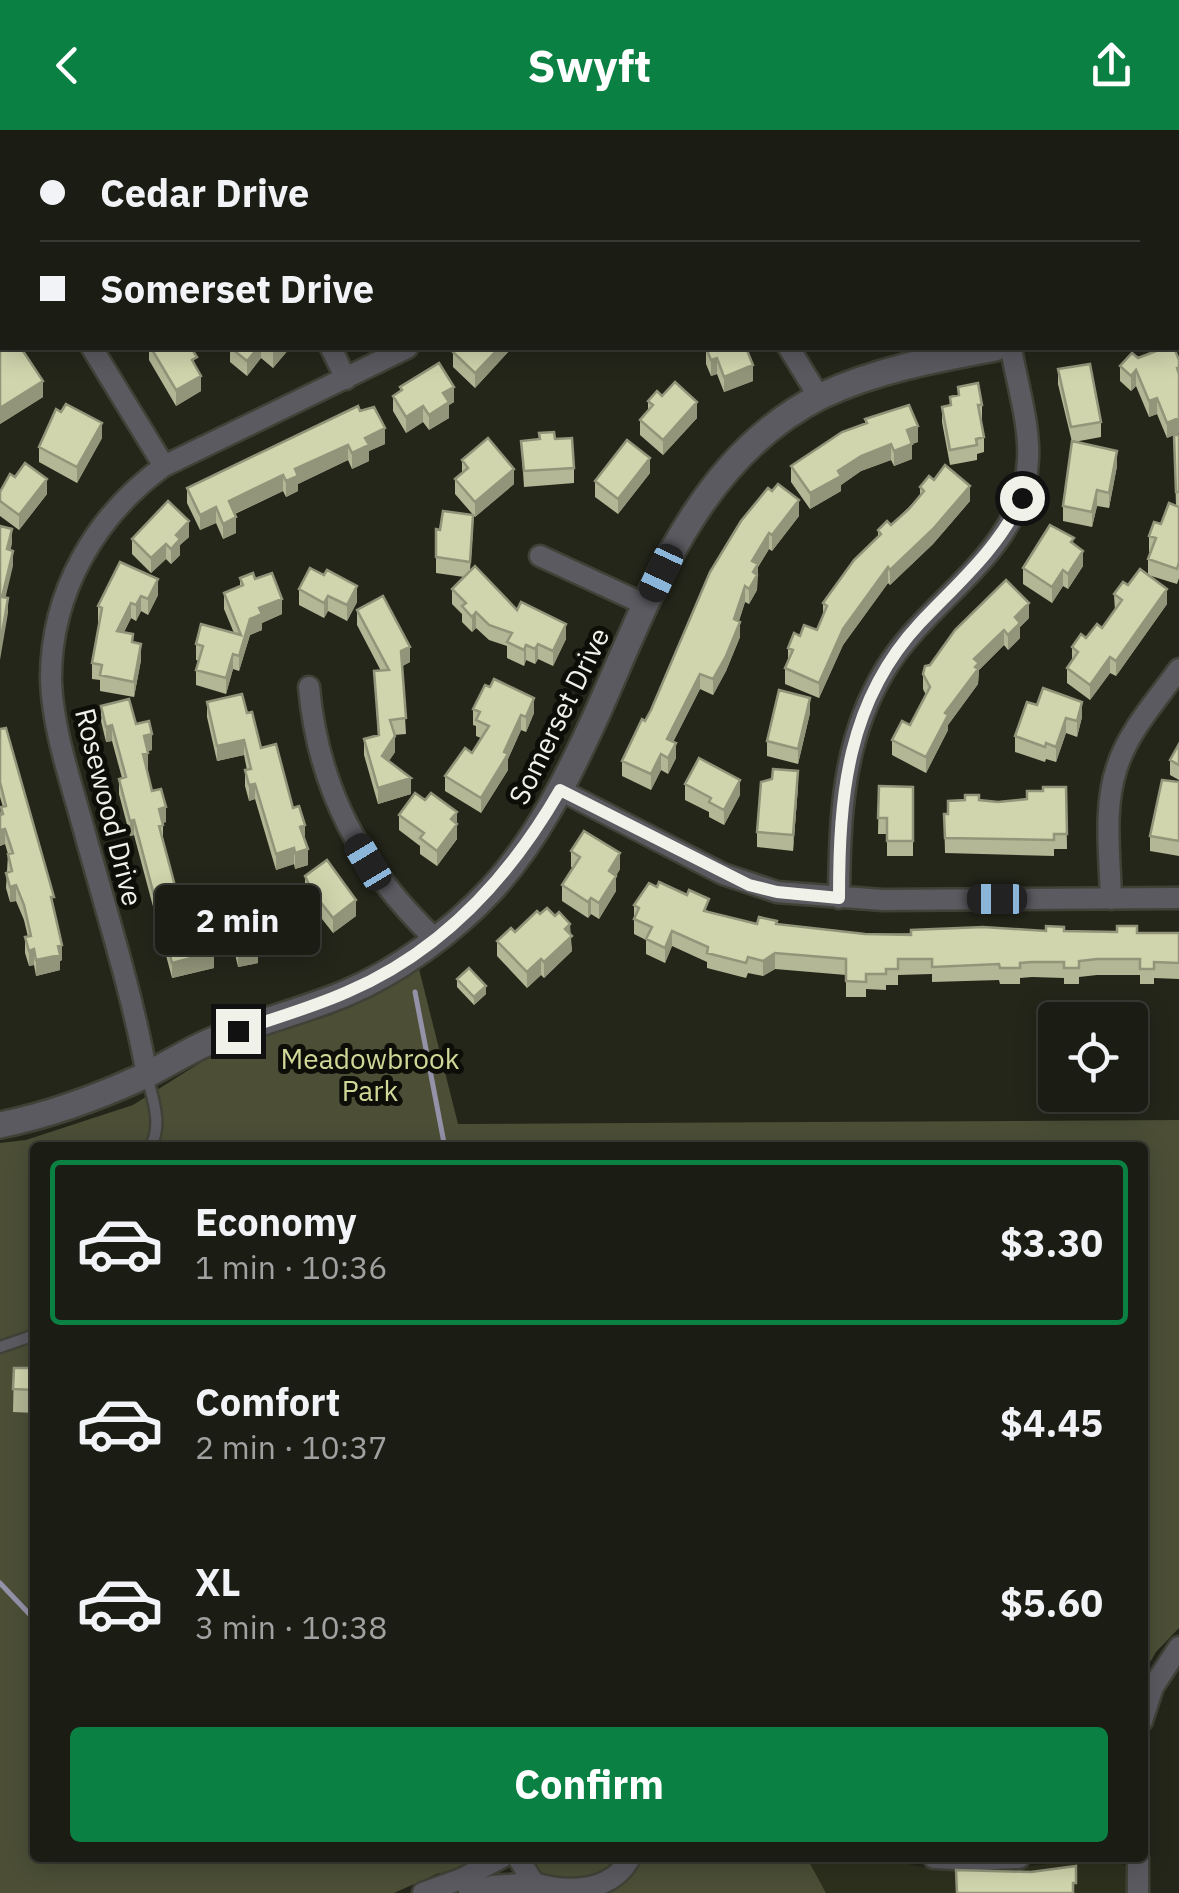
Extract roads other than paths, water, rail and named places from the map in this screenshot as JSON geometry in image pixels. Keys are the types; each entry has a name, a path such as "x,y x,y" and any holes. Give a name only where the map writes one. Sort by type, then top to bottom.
{"street":[{"path":"93,350 164,466"},
{"path":"332,350 346,380"},
{"name":"Rosewood Drive","path":"147,1075 61,743 51,684 53,644 61,606 74,570 94,537 118,506 164,466 403,350"},
{"path":"791,350 819,398"},
{"name":"Somerset Drive","path":"0,1125 84,1103 212,1040 348,992 382,975 465,916 494,887 540,824 560,790 676,542 698,506 729,470 770,431 819,398 889,370 985,350"},
{"path":"839,898 843,787 864,711 884,670 904,642 1000,539 1022,498 1027,440 1011,350"},
{"path":"540,556 646,605"},
{"path":"1111,899 1110,799 1116,768 1128,740 1179,669"},
{"path":"309,687 333,794 346,826 383,883 434,938"},
{"path":"560,790 749,885 777,892 839,898 1179,898"},
{"path":"1148,1702 1153,1687 1179,1647"},
{"path":"428,1892 492,1862"},
{"path":"521,1862 534,1883"},
{"path":"469,1893 492,1886 534,1883 571,1890 589,1888 617,1874 627,1862"},
{"path":"1138,1862 1138,1893"}],"lane":[{"path":"147,1075 157,1119 153,1142"},
{"path":"0,1346 30,1337"}],"waterway":[{"path":"415,992 444,1142"},
{"path":"0,1583 30,1615"}],"park label":[{"name":"Meadowbrook Park","path":"370,1075"}]}
